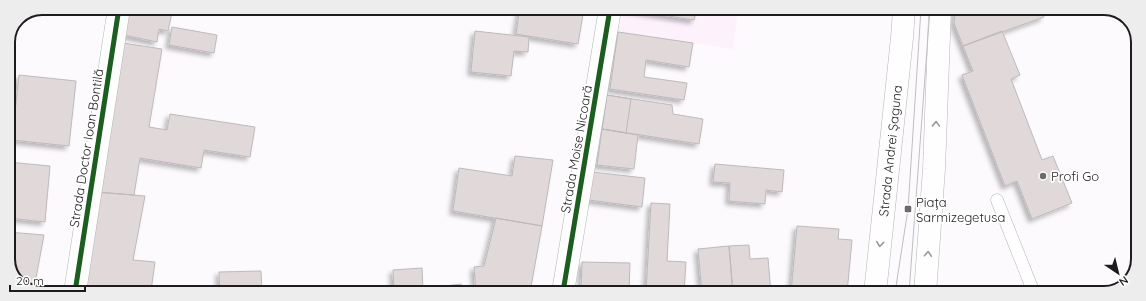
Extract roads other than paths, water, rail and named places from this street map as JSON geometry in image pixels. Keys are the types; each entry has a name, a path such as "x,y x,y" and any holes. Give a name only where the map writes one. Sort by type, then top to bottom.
{"street":[{"name":"Strada Doctor Ioan Bontilă","path":"76,286 118,15"},
{"name":"Strada Moise Nicoară","path":"564,286 609,15"},
{"name":"Strada Andrei Șaguna","path":"876,286 904,15"},
{"path":"926,286 934,169 940,15"}],"lane":[{"path":"997,200 1031,286"}],"tram line":[{"path":"896,286 908,209 921,15"},
{"path":"910,286 930,15"}],"place":[{"name":"Profi Go","path":"1043,176"},
{"name":"Piața Sarmizegetusa","path":"908,209"}]}
